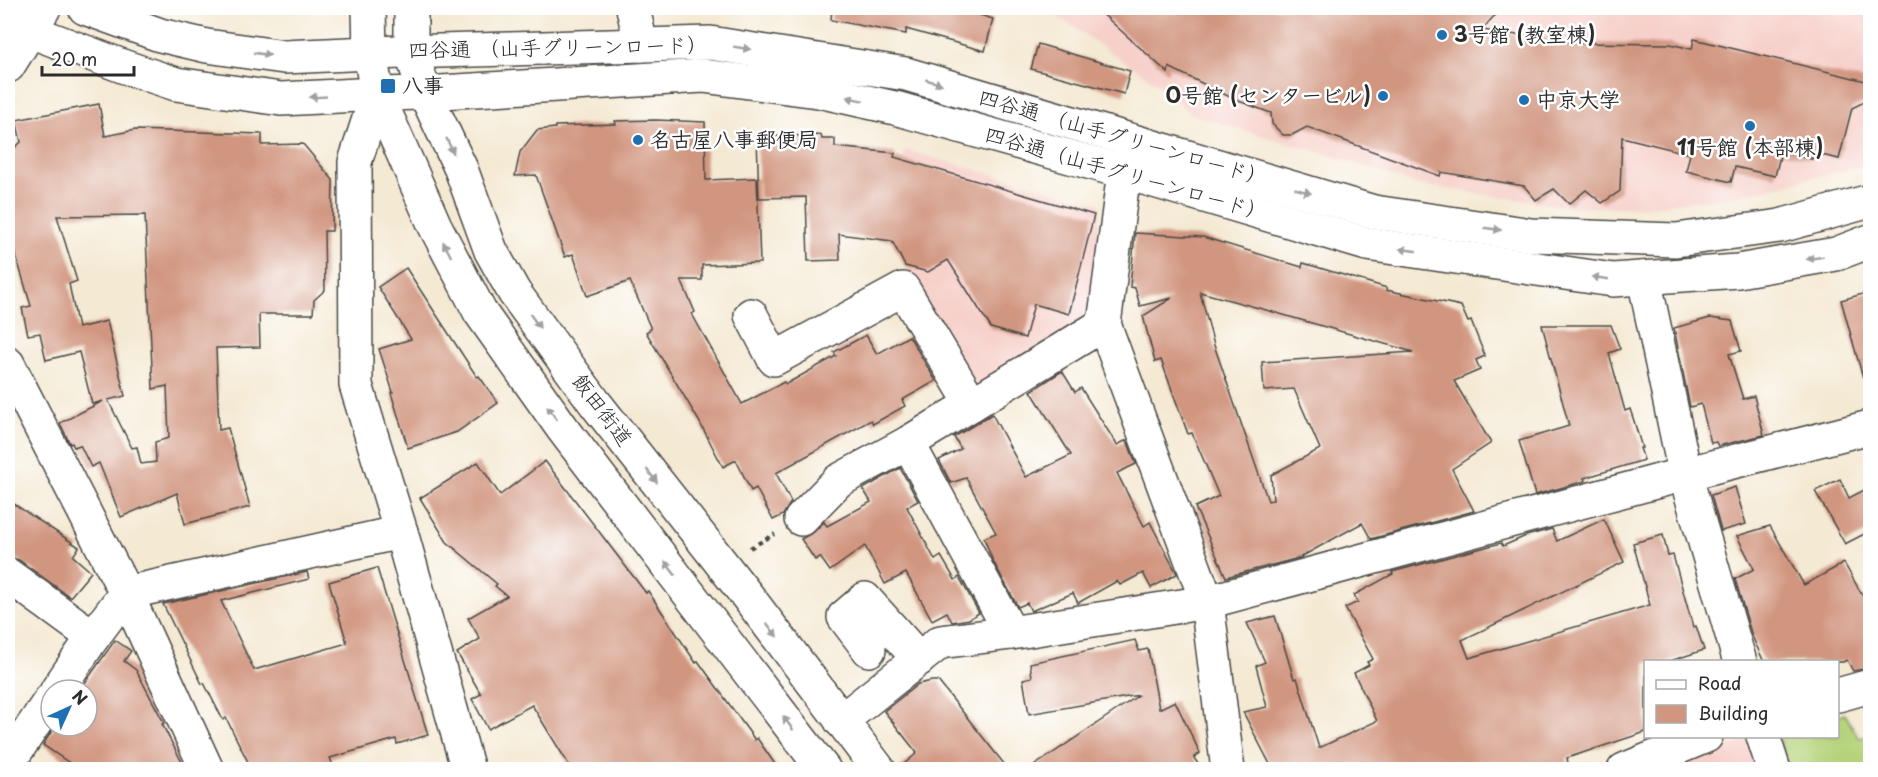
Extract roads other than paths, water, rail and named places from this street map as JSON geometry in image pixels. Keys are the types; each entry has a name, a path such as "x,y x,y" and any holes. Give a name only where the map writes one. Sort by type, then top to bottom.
{"main road":[{"path":"8,8 37,19 8,66"},
{"name":"四谷通 （山手グリーンロード）","path":"85,8 160,35 207,46 284,57 710,43 906,74 1374,212 1531,235 1676,240 1779,226 1870,201"},
{"name":"飯田街道","path":"369,8 370,53 377,94 435,226 480,312 563,429 824,770"},
{"name":"飯田街道","path":"411,8 411,52 425,93 461,170 491,251 514,292 595,403 879,770"},
{"path":"633,8 641,45"},
{"name":"四谷通（山手グリーンロード）","path":"37,19 125,67 176,84 281,99 425,93 704,76 818,91 884,106 1124,172 1367,244 1613,280 1738,271 1836,255 1870,241"},
{"path":"377,94 355,162 356,385 401,532 464,768"},
{"path":"1124,172 1104,324 1207,602 1228,770"},
{"path":"1644,278 1685,474 1739,660"},
{"path":"751,315 774,359 903,289 972,404"},
{"path":"801,519 838,482 908,443 1104,324"},
{"path":"8,364 126,593 207,770"},
{"path":"841,721 940,642 1207,602 1870,427"},
{"path":"908,443 1011,633"},
{"path":"65,678 126,593 401,532"},
{"path":"8,575 93,637"},
{"path":"869,650 844,616 865,599 919,659"},
{"path":"1839,695 1870,686"},
{"path":"8,763 39,717"},
{"path":"1624,770 1701,738"},
{"path":"1764,738 1774,770"}],"place":[{"name":"3号館 (教室棟)","path":"1442,35"},
{"name":"八事","path":"388,86"},
{"name":"0号館 (センタービル)","path":"1383,96"},
{"name":"中京大学","path":"1524,100"},
{"name":"11号館 (本部棟)","path":"1750,126"},
{"name":"名古屋八事郵便局","path":"638,140"}]}
